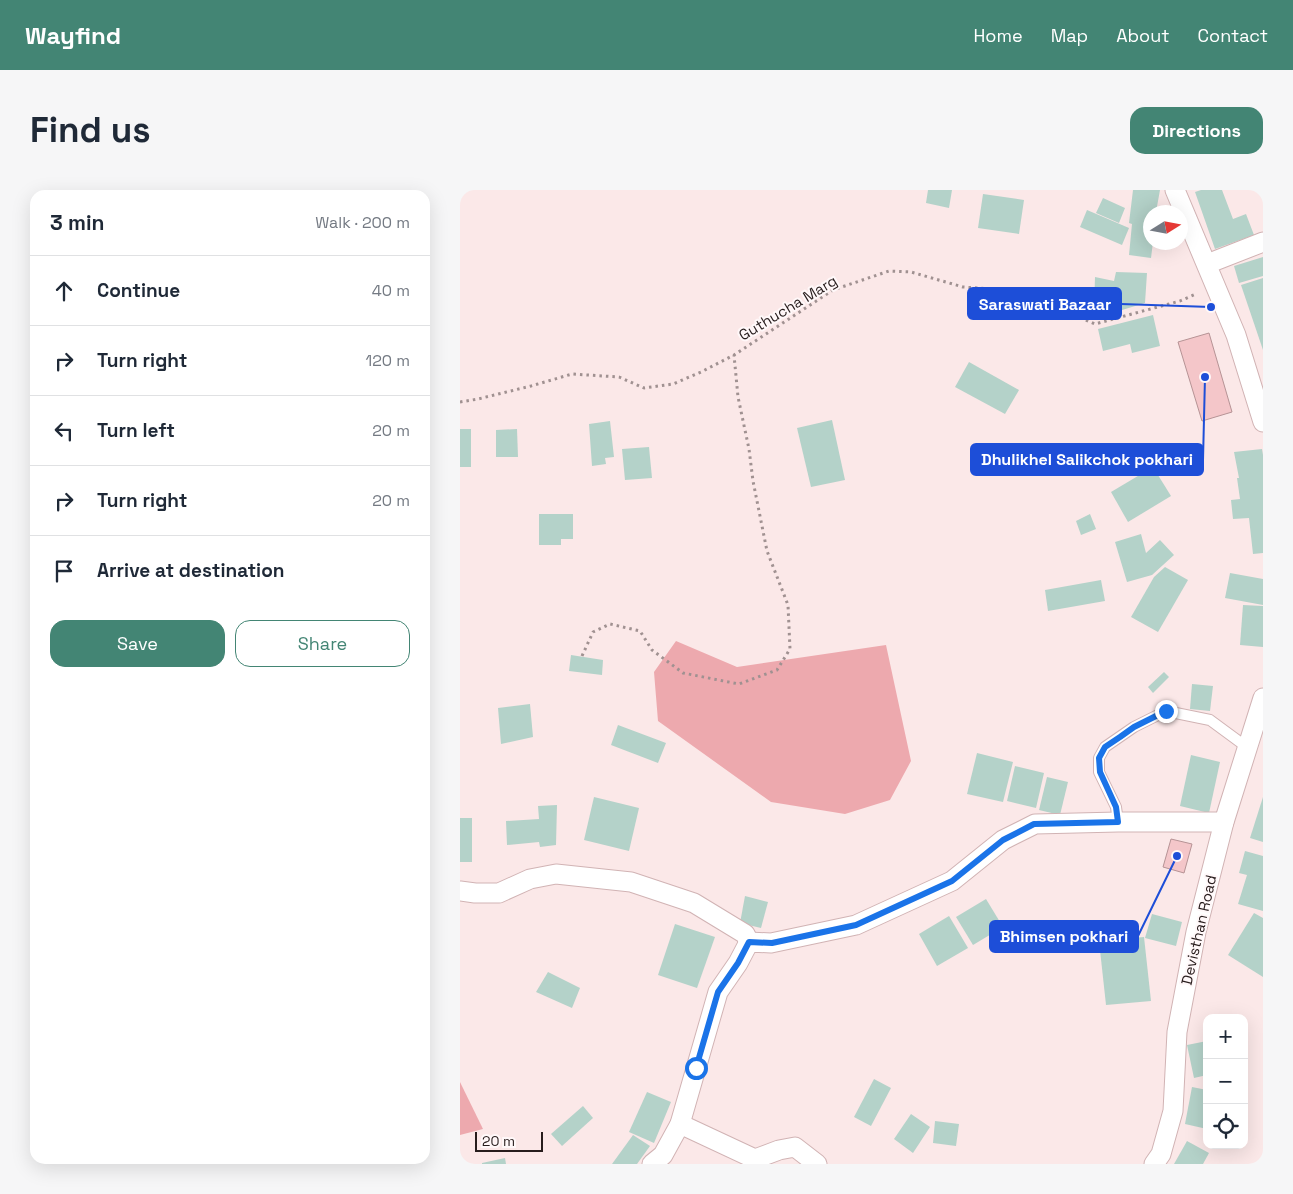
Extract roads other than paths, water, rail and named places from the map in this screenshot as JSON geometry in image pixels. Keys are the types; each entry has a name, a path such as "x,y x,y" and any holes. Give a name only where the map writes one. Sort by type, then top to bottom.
{"street":[{"path":"1175,190 1236,334 1263,422"},
{"path":"1207,264 1263,242"},
{"name":"Devisthan Road","path":"1154,1164 1161,1154 1173,1111 1177,1032 1196,932 1224,822 1263,698"},
{"path":"749,942 772,943 856,925 952,881 1003,840 1034,824 1224,822"},
{"path":"460,891 498,893 530,879 556,874 631,882 694,904 745,934 749,942"},
{"path":"652,1164 663,1155 680,1124 718,992 738,963 749,942"},
{"path":"680,1124 755,1159 779,1150 795,1147 817,1164"}],"lane":[{"path":"1118,822 1116,807 1100,772 1099,758 1105,747 1134,727 1166,711 1210,720 1248,748"}],"place":[{"name":"Saraswati Bazaar","path":"1211,307"},
{"name":"Dhulikhel Salikchok pokhari","path":"1205,377"},
{"name":"Bhimsen pokhari","path":"1177,856"}]}
